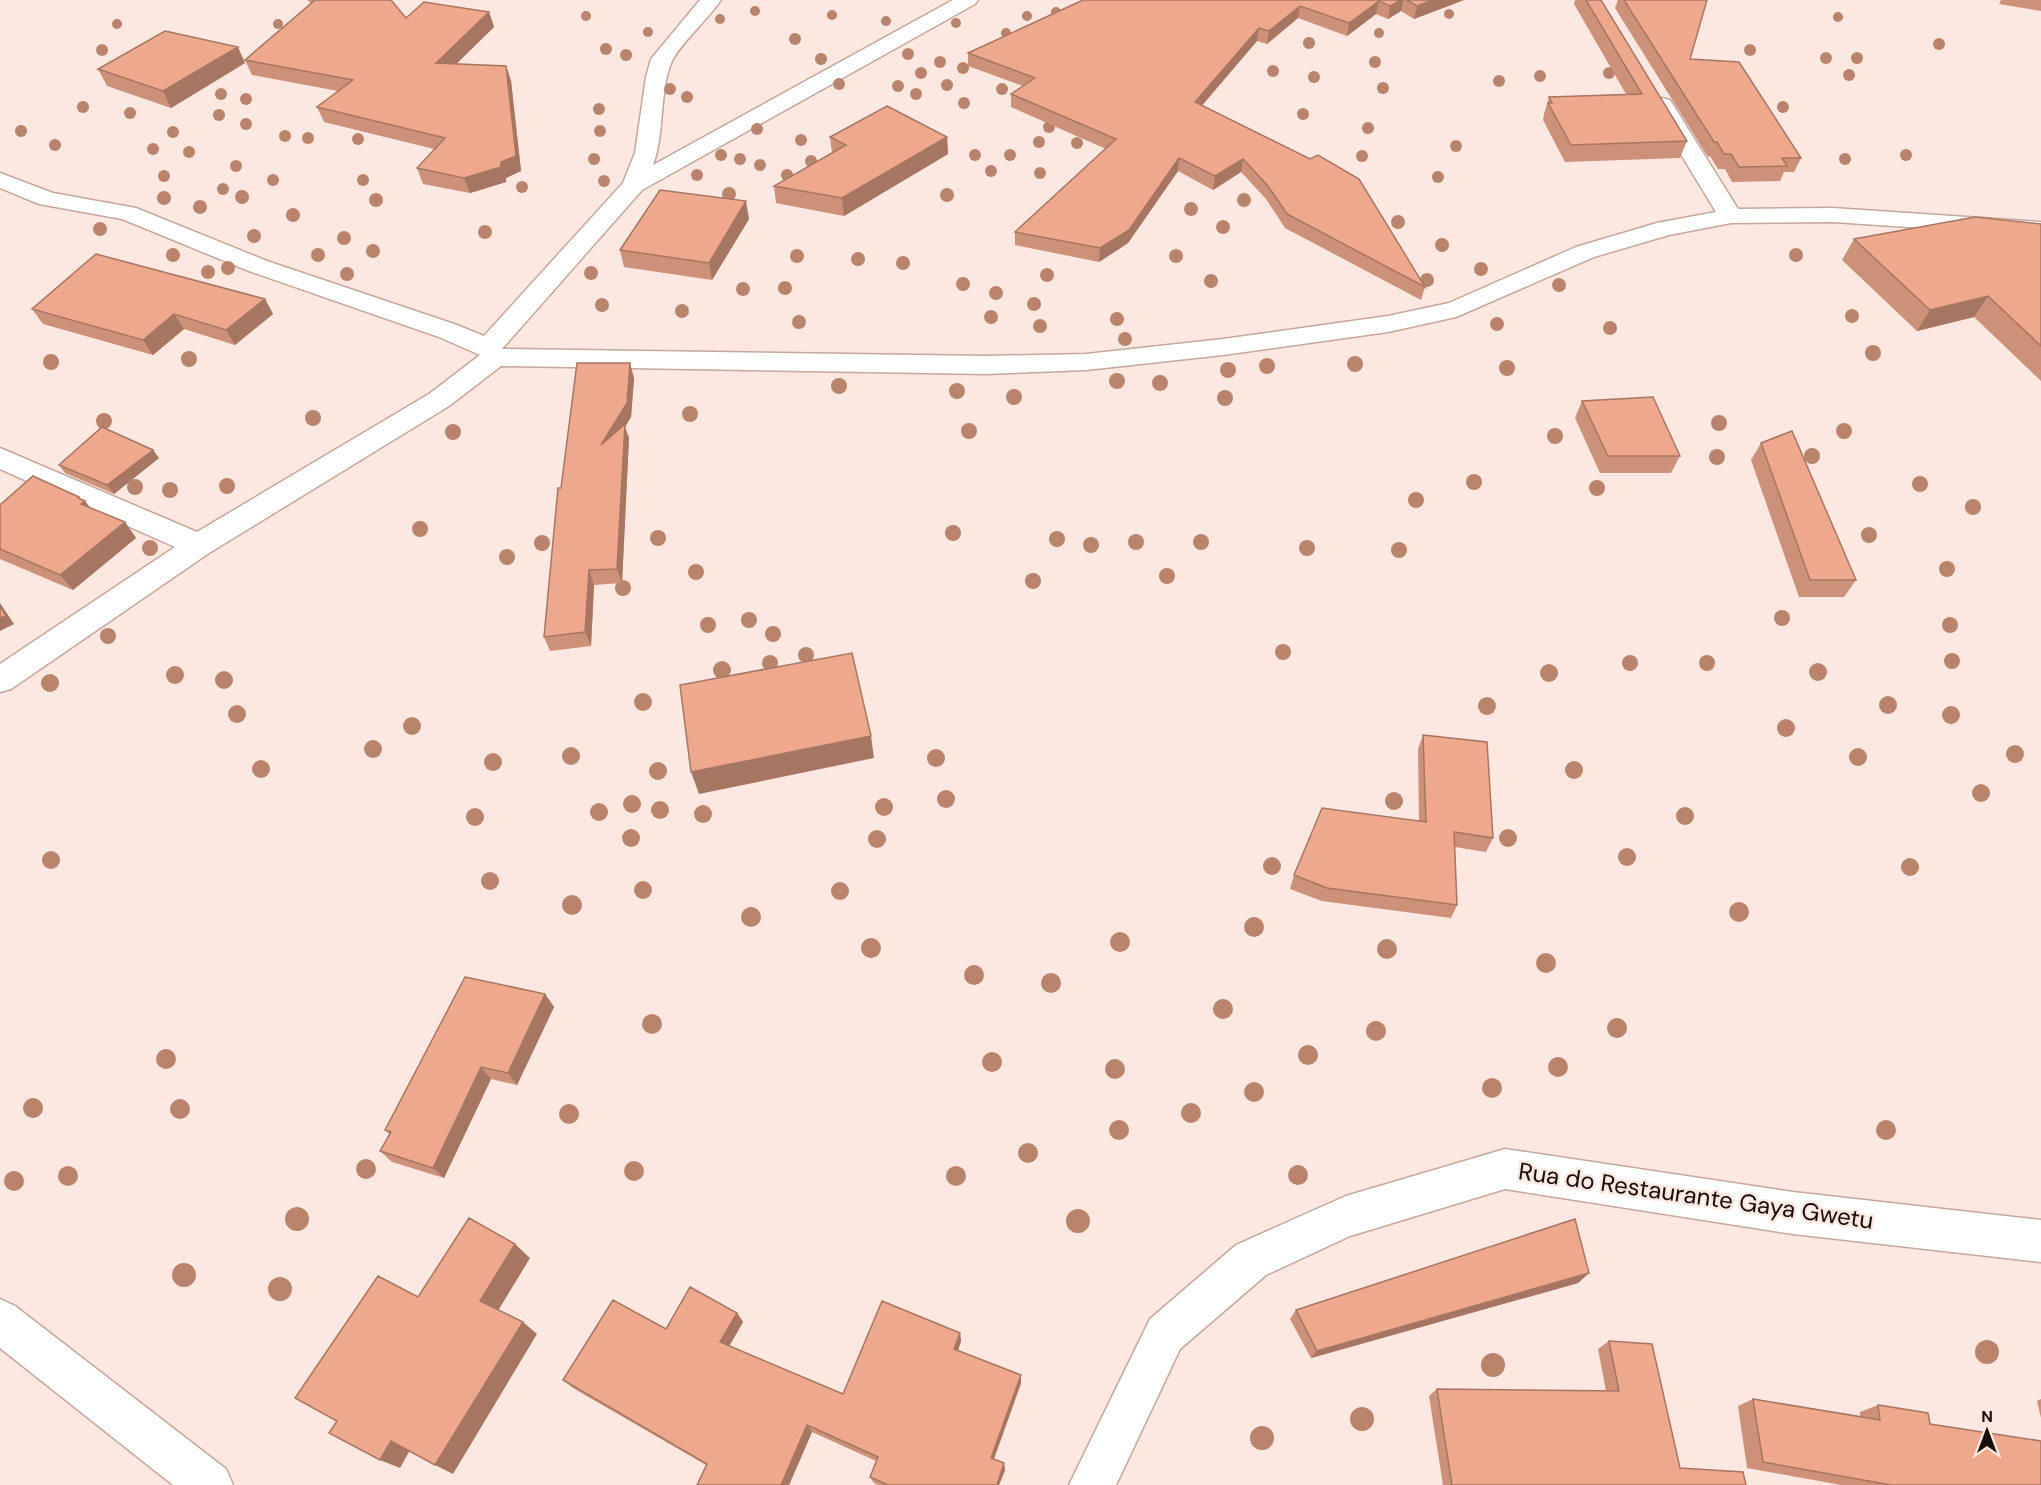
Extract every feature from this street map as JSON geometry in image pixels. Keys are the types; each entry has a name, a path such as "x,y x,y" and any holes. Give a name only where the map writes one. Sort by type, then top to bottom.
{"street":[{"path":"0,680 199,545 439,400 492,352 634,185 646,153 657,77 662,59 711,0"},
{"path":"634,185 968,0"},
{"path":"1651,86 1731,216"},
{"path":"0,180 47,199 128,213 258,266 448,331 492,352 987,365 1086,362 1223,347 1388,324 1456,309 1585,252 1665,228 1731,216 1833,215 2041,229"},
{"path":"0,458 199,545"},
{"name":"Rua do Restaurante Gaya Gwetu","path":"1092,1485 1165,1334 1251,1260 1346,1217 1505,1169 1793,1213 2041,1241"},
{"path":"0,1321 210,1485"}],"building":[{"path":"315,0 391,0 406,18 424,2 489,12 436,63 506,66 516,156 501,162 501,167 464,178 417,168 445,138 317,107 353,80 245,60"},
{"path":"1083,0 1401,0 1390,6 1379,1 1349,23 1300,6 1269,31 1259,28 1195,102 1310,159 1318,155 1359,179 1425,287 1287,214 1268,186 1243,159 1215,176 1179,158 1129,230 1100,248 1015,232 1116,139 1011,94 1035,78 968,53"},
{"path":"1407,0 1433,0 1417,6"},
{"path":"1586,0 1601,0 1687,141 1571,145 1548,103 1552,103 1549,97 1642,94"},
{"path":"1624,0 1707,0 1690,59 1739,62 1801,158 1782,158 1787,166 1739,167 1731,154 1724,154 1717,142 1714,142"},
{"path":"165,31 238,47 163,91 98,69"},
{"path":"887,106 947,137 842,198 774,186 846,145 830,137"},
{"path":"660,190 746,201 709,263 620,250"},
{"path":"1975,217 2041,224 2041,346 1988,296 1930,310 1854,239"},
{"path":"96,254 265,299 226,330 174,314 143,340 32,309"},
{"path":"577,363 630,363 627,403 601,445 625,424 617,569 589,570 585,632 544,637 558,488 561,488"},
{"path":"1653,397 1680,456 1608,456 1582,401"},
{"path":"102,427 153,450 107,485 59,465"},
{"path":"1792,431 1856,580 1810,580 1761,443"},
{"path":"33,476 79,497 85,501 81,504 125,522 60,575 0,549 0,505"},
{"path":"0,606 6,616 0,618"},
{"path":"852,653 871,736 691,772 680,685"},
{"path":"1423,735 1487,742 1493,838 1454,832 1457,905 1327,888 1294,875 1322,808 1426,822"},
{"path":"465,977 545,994 508,1073 481,1067 433,1168 380,1151 391,1132 385,1130"},
{"path":"469,1218 515,1244 480,1301 523,1322 435,1465 391,1441 380,1460 329,1433 337,1421 295,1398 378,1276 418,1297"},
{"path":"1575,1219 1589,1273 1317,1351 1296,1310"},
{"path":"690,1287 737,1313 720,1342 843,1394 882,1301 960,1333 954,1349 1021,1375 991,1458 1004,1463 997,1485 888,1485 870,1477 878,1457 807,1425 781,1485 697,1485 707,1464 563,1380 613,1300 666,1329"},
{"path":"1609,1341 1652,1344 1680,1468 1743,1472 1746,1485 1452,1485 1437,1389 1619,1391"},
{"path":"1753,1399 1880,1420 1878,1405 1928,1413 1930,1424 2041,1441 2041,1485 1891,1485 1763,1462"}]}
